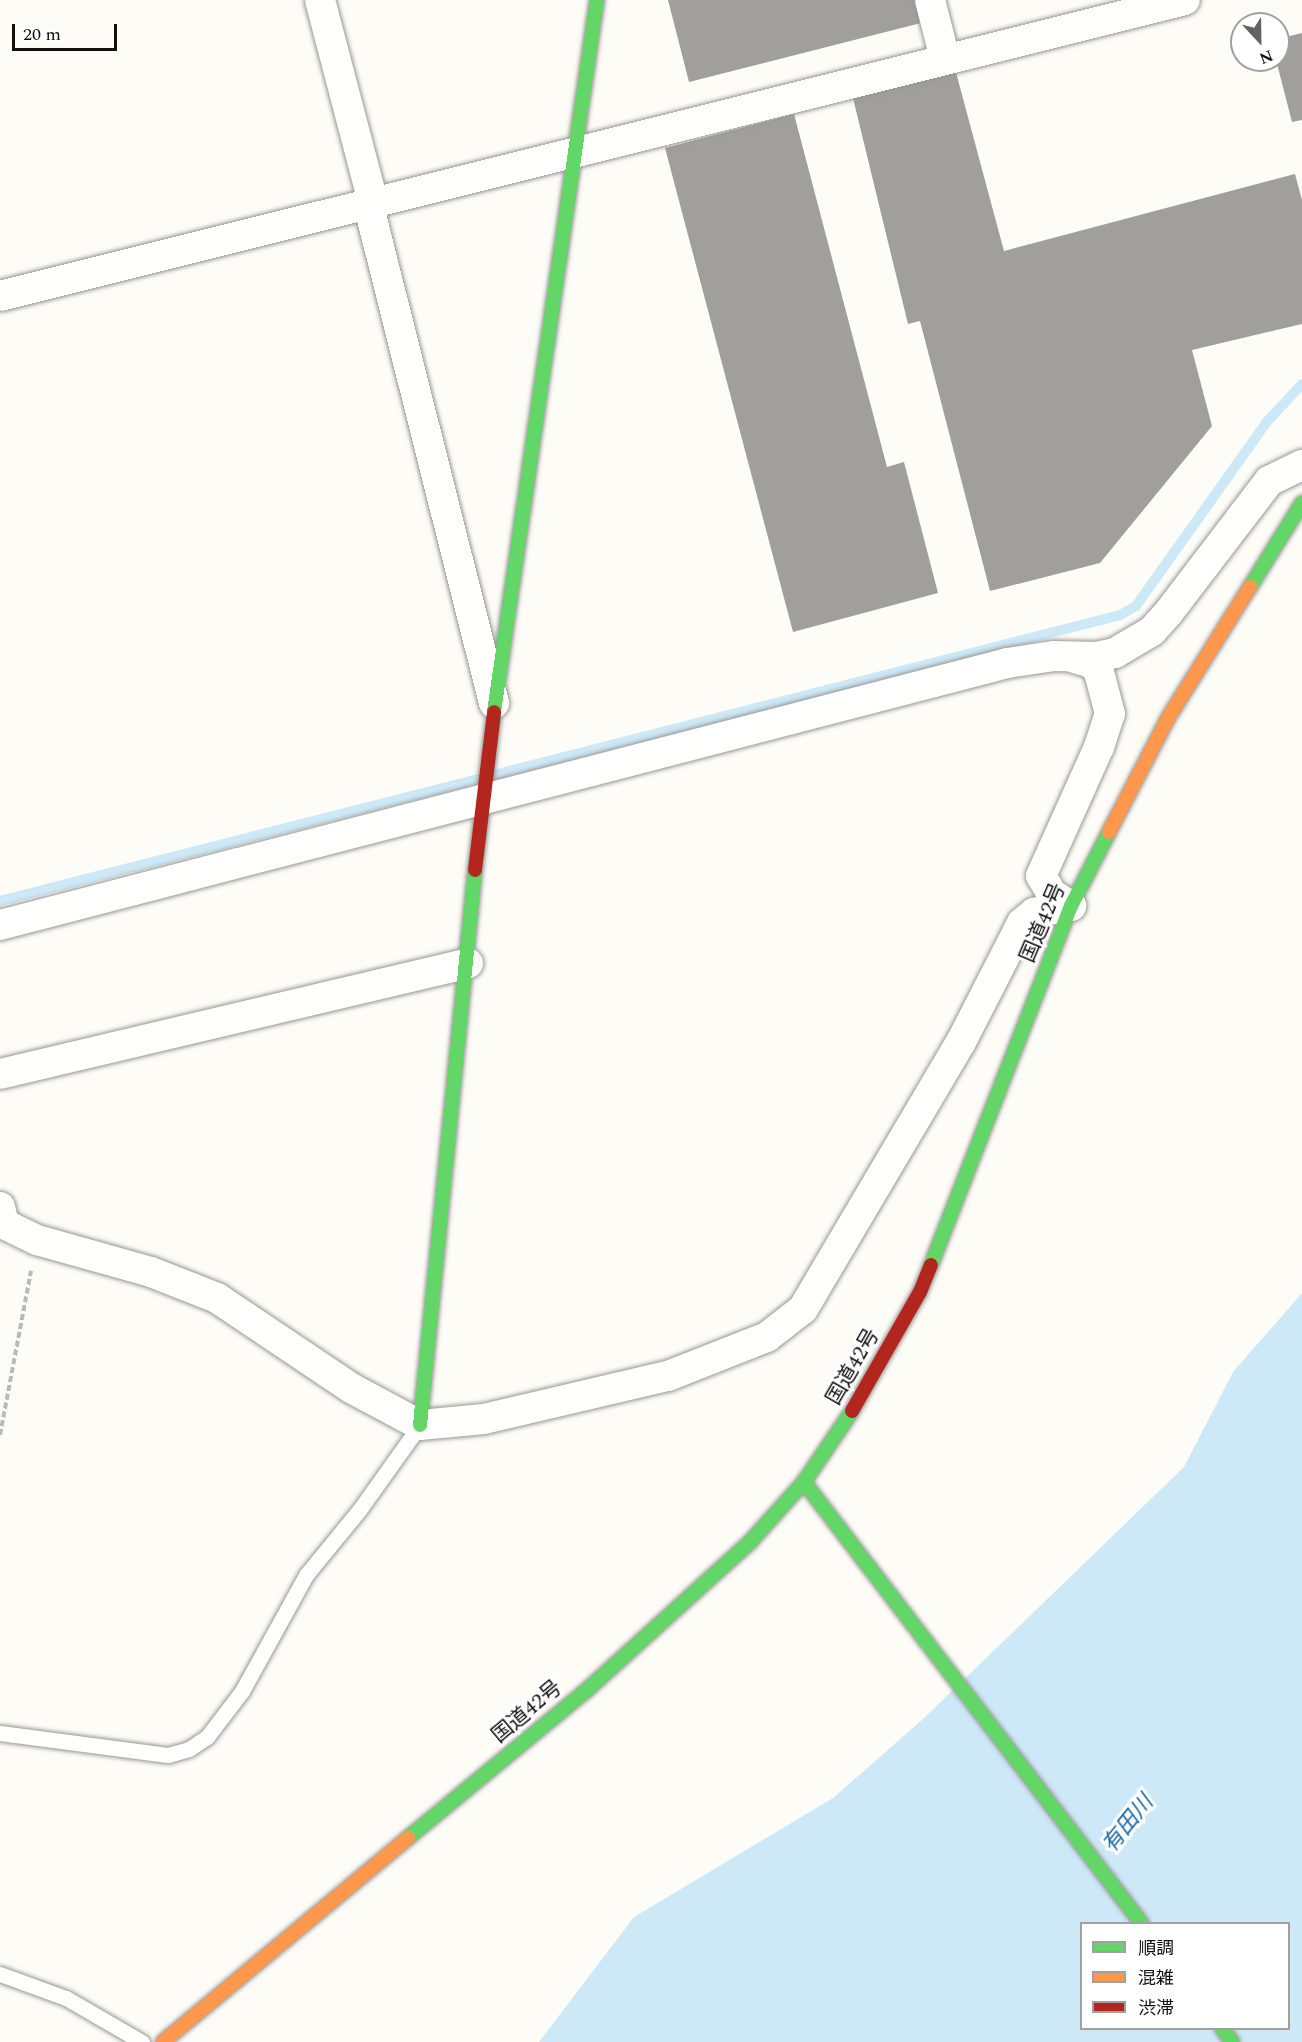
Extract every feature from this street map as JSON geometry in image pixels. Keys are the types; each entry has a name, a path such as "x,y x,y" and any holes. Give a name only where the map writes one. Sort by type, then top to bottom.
{"main road":[{"path":"420,1425 454,1054 468,963 482,799 597,0"},
{"name":"国道42号","path":"163,2042 588,1689 751,1541 804,1482 849,1417 920,1292 1071,906 1168,718 1302,503"},
{"path":"804,1482 1141,1922"}],"street":[{"path":"320,0 495,706"},
{"path":"930,0 945,59"},
{"path":"0,296 1185,0"},
{"path":"1075,658 1115,653 1152,631 1269,481 1302,465"},
{"path":"0,925 1007,663 1054,656 1075,658 1092,663 1099,672 1110,714 1099,747 1022,923 961,1042 818,1289 786,1325 767,1337 668,1376 484,1419 420,1425 351,1388 217,1298 151,1272 37,1240 1,1218"},
{"path":"1041,876 1052,894 1071,906"},
{"path":"1022,923 1034,913 1071,906"},
{"path":"0,1074 468,963"}],"lane":[{"path":"0,1733 168,1755 189,1749 207,1737 242,1691 264,1644 306,1575 360,1509 420,1425"},
{"path":"0,1974 66,1998 142,2042"}],"path":[{"path":"0,1435 37,1240"}],"water":[{"name":"有田川","path":"1302,1293 1302,2042 539,2042 634,1917 833,1798 923,1719 1184,1467 1233,1372"}],"building":[{"path":"668,0 916,0 921,23 689,82"},
{"path":"1302,33 1302,120 1292,122 1279,72 1290,72 1290,36"},
{"path":"954,65 1004,251 1295,174 1302,200 1302,324 1192,350 1212,426 1100,563 990,591 920,321 908,324 851,90"},
{"path":"794,114 887,467 904,462 938,593 793,632 665,148"}],"waterway":[{"path":"0,901 1120,615 1136,606 1266,423 1302,384"}],"traffic: fast":[{"path":"494,712 597,0"},
{"path":"1250,587 1302,503"},
{"path":"931,1265 1071,906 1109,832"},
{"path":"420,1425 475,870"},
{"path":"408,1838 588,1689 751,1541 804,1482 852,1411"},
{"path":"804,1482 1140,1922"},
{"path":"1223,2030 1232,2042"}],"traffic: slow":[{"path":"1109,832 1168,718 1250,587"},
{"path":"163,2042 408,1838"}],"traffic: jam":[{"path":"475,870 494,712"},
{"path":"852,1411 920,1292 931,1265"}]}
